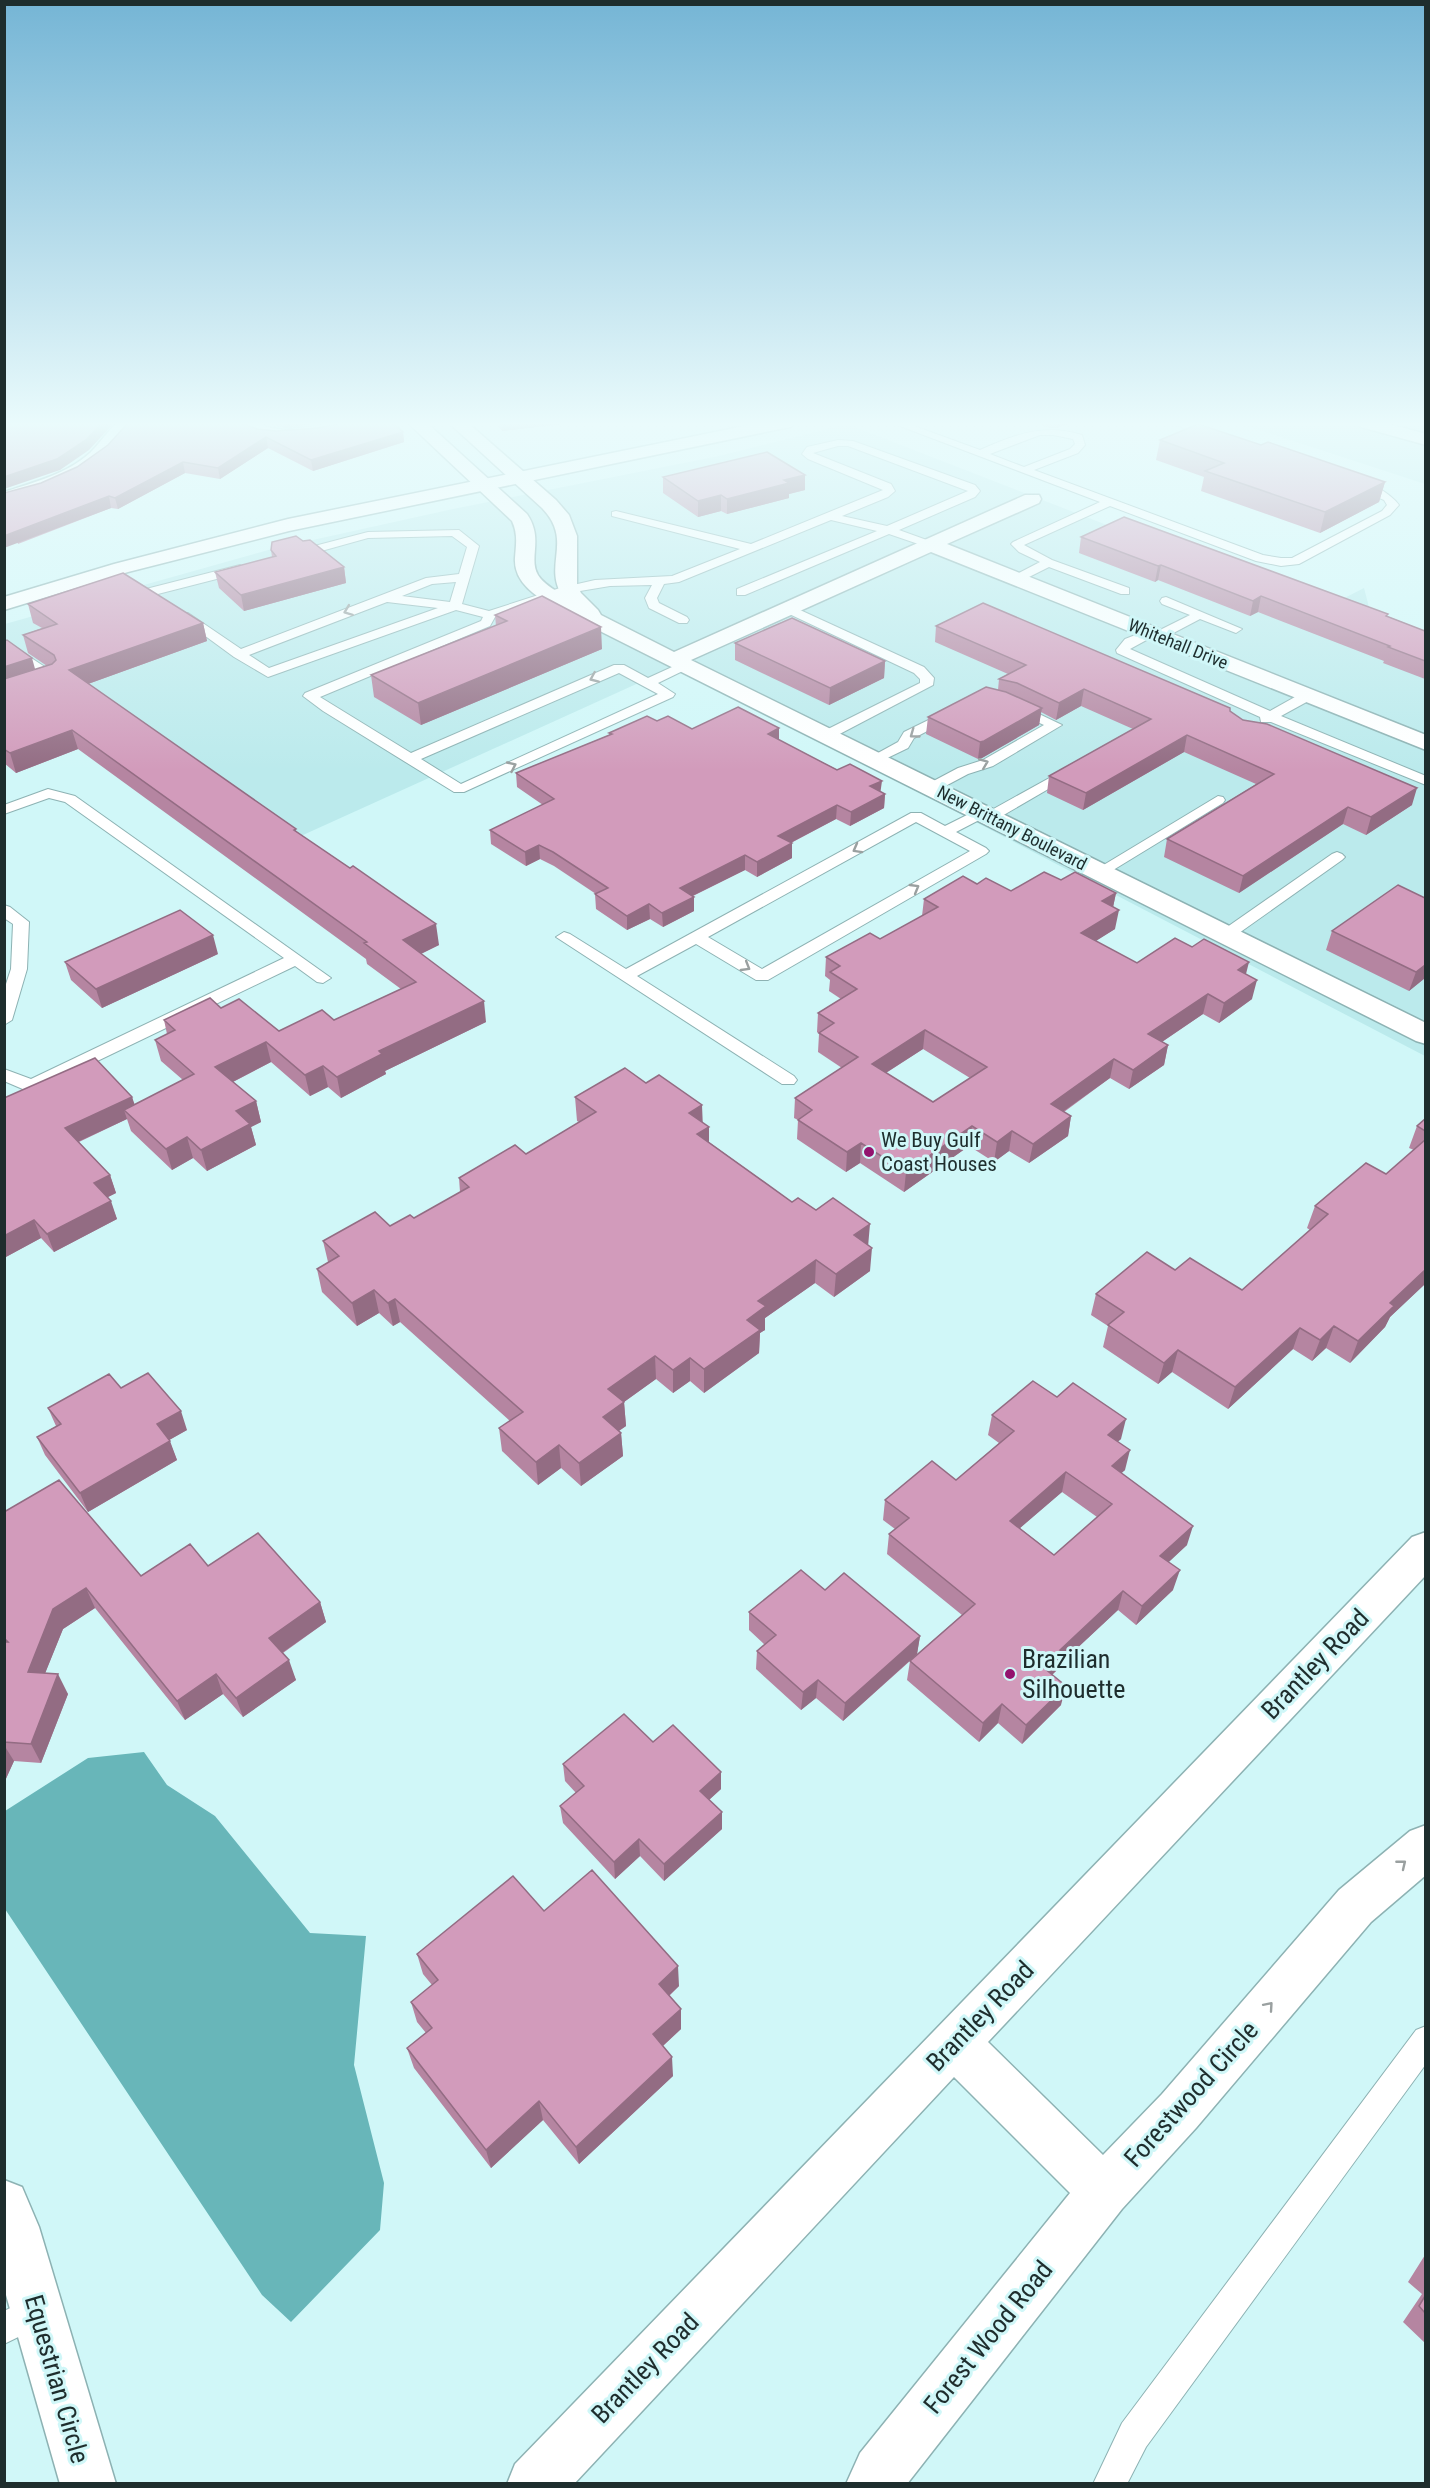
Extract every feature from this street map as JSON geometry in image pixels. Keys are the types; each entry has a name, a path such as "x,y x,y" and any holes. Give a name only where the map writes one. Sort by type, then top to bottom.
{"street":[{"path":"4,604 232,539"},
{"name":"New Brittany Boulevard","path":"528,539 526,570 532,580 560,593 573,610 599,620 1424,1033"},
{"path":"560,593 566,539"},
{"path":"681,662 787,608 942,539"},
{"name":"Whitehall Drive","path":"931,544 1425,743"},
{"name":"Brantley Road","path":"535,2484 1425,1548"},
{"name":"Forestwood Circle","path":"1104,2191 1179,2111 1355,1906 1425,1846"},
{"path":"954,2043 1104,2191"},
{"name":"Forest Wood Road","path":"874,2484 880,2473 1104,2191"},
{"name":"Equestrian Circle","path":"4,2205 21,2320 88,2484"}],"lane":[{"path":"307,551 352,539"},
{"path":"455,606 473,546 465,539"},
{"path":"716,539 752,548"},
{"path":"383,598 455,606 490,615 560,593 609,582 659,582 675,579 775,539"},
{"path":"741,592 867,539"},
{"path":"916,539 931,544"},
{"path":"1026,539 1017,543 1020,549 1048,563 1125,591"},
{"path":"1209,539 1260,558 1281,562 1295,561 1337,539"},
{"path":"1017,579 1048,563"},
{"path":"248,567 160,599 268,673 455,606"},
{"path":"239,654 430,581 464,577"},
{"path":"659,582 651,598 653,605 683,620"},
{"path":"1166,601 1236,630"},
{"path":"787,608 919,670 927,678 926,685 827,735"},
{"path":"411,758 619,668 668,694 459,789 411,758 346,721 310,696 486,623 490,615"},
{"path":"1199,615 1130,642 1122,650 1218,695 1269,722"},
{"path":"4,644 51,678 4,695"},
{"path":"647,683 681,662"},
{"path":"1269,722 1307,696"},
{"path":"931,788 963,771 988,763 1056,725 1000,702"},
{"path":"874,759 903,745 909,735 960,708"},
{"path":"1239,717 1255,715 1425,781"},
{"path":"946,831 986,815 1080,765"},
{"path":"4,810 48,794 70,799 323,978"},
{"path":"1100,872 1218,800"},
{"path":"625,976 916,816 981,851 762,976 696,937"},
{"path":"1226,935 1337,857"},
{"path":"4,910 21,922 19,969 4,1020"},
{"path":"564,937 788,1080"},
{"path":"4,1074 32,1086 296,959"},
{"path":"1109,2484 1134,2435 1425,2040"}],"shaded area":[{"path":"317,539 1143,539 1323,609 1364,588 1370,611 1425,634 1425,1056 676,666 292,840 5,716 5,624 272,549"},
{"path":"144,1752 167,1785 215,1816 310,1933 366,1936 354,2065 384,2183 380,2230 291,2322 262,2295 5,1909 5,1811 88,1758"}],"building":[{"path":"284,539 310,540 344,567 241,595 215,572 276,556 271,550 272,542"},
{"path":"1087,539 1184,539 1388,614 1386,616 1425,631 1425,661 1261,596 1253,601 1161,565 1158,566"},
{"path":"123,573 203,623 69,670 296,829 294,830 350,868 353,866 436,924 403,940 484,1001 379,1051 382,1054 337,1077 323,1066 305,1075 266,1042 215,1067 256,1101 236,1111 250,1124 201,1150 187,1137 166,1149 124,1110 194,1074 155,1040 175,1030 164,1020 210,998 221,1008 239,999 279,1031 322,1010 334,1020 416,982 364,943 367,942 72,730 10,753 4,749 4,679 52,664 56,660 54,655 23,635 57,624 28,604"},
{"path":"542,596 601,627 418,703 371,675 507,621 495,615"},
{"path":"983,603 1230,708 1230,711 1243,720 1267,724 1417,788 1371,817 1348,807 1243,876 1167,839 1274,774 1187,735 1086,793 1049,776 1151,719 1084,689 1059,703 1017,683 999,679 1026,665 936,626"},
{"path":"792,618 885,661 830,688 735,643"},
{"path":"7,640 32,658 4,667 4,641"},
{"path":"986,687 1006,692 1042,708 980,742 928,717"},
{"path":"738,707 779,728 768,734 837,770 850,764 882,781 870,786 885,794 851,812 837,805 778,836 792,843 757,862 745,855 680,888 694,897 662,913 649,904 627,916 595,894 608,888 553,852 539,845 525,852 490,830 554,799 516,773 612,734 609,733 647,716 657,721 668,716 692,729"},
{"path":"1044,872 1061,880 1075,872 1116,893 1102,901 1119,910 1081,933 1137,963 1175,938 1192,947 1204,939 1249,962 1238,970 1257,980 1224,1003 1208,994 1148,1034 1168,1045 1133,1070 1114,1059 1051,1104 1071,1116 1033,1144 1012,1131 997,1142 972,1126 906,1172 861,1143 847,1152 798,1120 812,1110 795,1098 858,1057 819,1033 834,1023 818,1013 857,989 830,972 840,966 826,957 870,933 880,939 938,907 924,899 963,876 977,884 986,878 1011,891","holes":["925,1030 987,1067 933,1102 872,1064"]},
{"path":"1398,885 1425,898 1425,965 1416,972 1332,931"},
{"path":"180,910 213,935 96,989 65,962"},
{"path":"95,1058 132,1097 65,1128 110,1175 94,1183 111,1201 47,1234 34,1220 4,1236 4,1098"},
{"path":"625,1068 646,1083 659,1075 702,1105 689,1113 709,1127 697,1134 792,1202 798,1198 816,1210 833,1198 870,1224 854,1235 872,1248 836,1274 816,1260 758,1301 766,1306 747,1320 760,1330 704,1369 690,1358 673,1370 655,1356 608,1389 624,1402 603,1417 621,1433 579,1463 559,1445 536,1462 499,1428 523,1412 395,1299 388,1303 374,1290 352,1303 317,1269 339,1256 323,1241 375,1212 390,1226 410,1215 414,1218 469,1187 459,1178 515,1145 526,1154 596,1112 575,1097"},
{"path":"1425,1119 1425,1131 1417,1126"},
{"path":"1425,1140 1425,1270 1390,1303 1394,1306 1358,1341 1334,1326 1320,1340 1300,1328 1235,1387 1178,1350 1164,1363 1108,1325 1124,1312 1096,1294 1147,1252 1175,1270 1190,1258 1242,1290 1328,1214 1315,1206 1366,1163 1386,1174"},
{"path":"148,1373 181,1411 157,1424 170,1441 80,1493 37,1437 61,1424 48,1408 109,1374 121,1388"},
{"path":"1033,1381 1057,1397 1073,1383 1126,1419 1108,1435 1130,1450 1112,1466 1193,1526 1160,1556 1180,1570 1142,1606 1123,1591 1044,1668 1066,1686 1026,1725 1002,1704 983,1723 910,1661 975,1604 889,1534 909,1518 885,1500 932,1461 956,1480 1014,1431 992,1415","holes":["1066,1472 1112,1504 1054,1555 1010,1521"]},
{"path":"59,1480 141,1576 190,1544 208,1566 258,1533 320,1602 269,1638 289,1660 236,1698 216,1674 177,1701 86,1588 53,1609 28,1672 58,1674 31,1744 4,1742 4,1642 8,1642 4,1638 4,1512"},
{"path":"801,1570 825,1590 844,1573 920,1636 845,1703 818,1680 803,1692 757,1651 776,1635 749,1612"},
{"path":"624,1714 653,1742 673,1725 721,1772 700,1791 722,1812 664,1864 639,1839 614,1862 560,1806 584,1786 563,1764"},
{"path":"592,1870 678,1966 659,1984 681,2009 653,2034 672,2057 576,2147 539,2101 486,2150 407,2048 432,2028 411,2002 438,1980 417,1954 513,1876 544,1911"},
{"path":"1425,2296 1425,2313 1419,2306"}],"place":[{"name":"We Buy Gulf Coast Houses","path":"869,1152"},
{"name":"Brazilian Silhouette","path":"1010,1674"}]}
